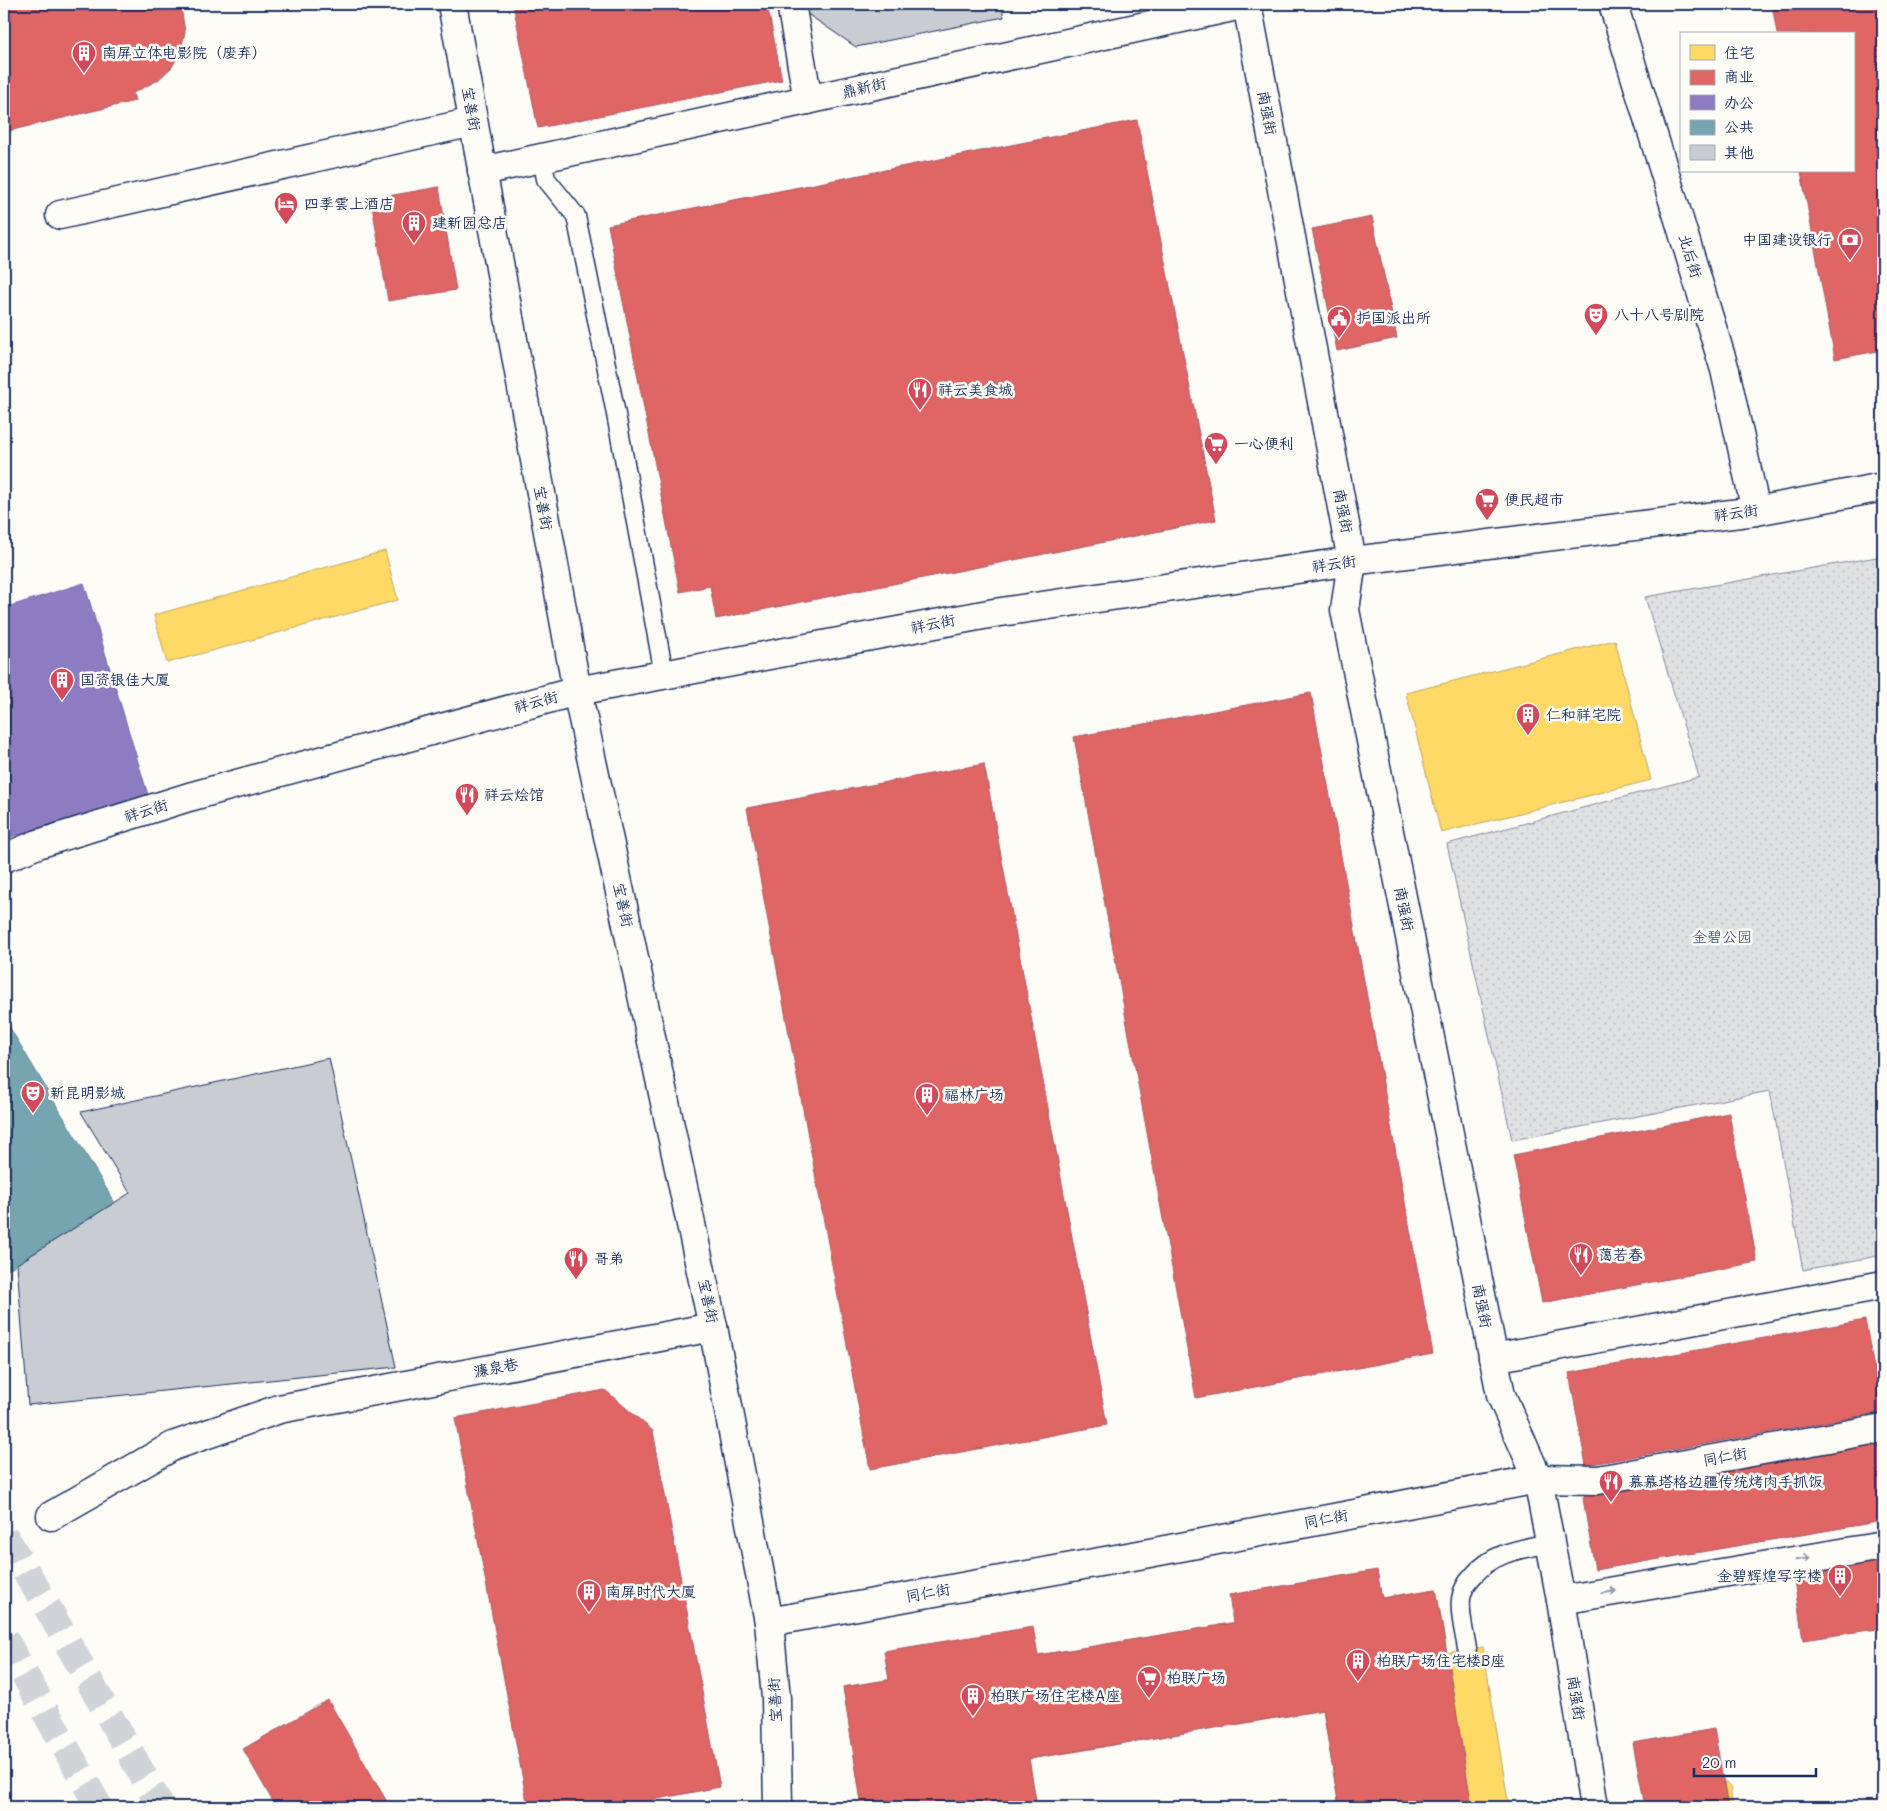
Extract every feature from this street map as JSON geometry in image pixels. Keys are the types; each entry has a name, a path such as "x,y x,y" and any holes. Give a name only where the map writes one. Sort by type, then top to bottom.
{"street":[{"name":"宝善街","path":"452,4 577,691 714,1327 769,1622 776,1698 778,1807"},
{"path":"791,4 808,100"},
{"name":"鼎新街","path":"482,171 1246,4"},
{"name":"南强街","path":"1246,4 1352,561 1345,610 1501,1395 1538,1479 1561,1600 1594,1807"},
{"name":"北后街","path":"1612,4 1725,370 1756,511"},
{"path":"60,215 473,122"},
{"name":"祥云街","path":"4,858 38,844 189,797 577,691 981,615 1352,561 1756,511 1883,487"},
{"path":"1493,1358 1883,1285"},
{"name":"濂泉巷","path":"51,1516 173,1446 279,1409 714,1327"},
{"name":"同仁街","path":"769,1622 1144,1554 1538,1479 1598,1480 1883,1428"},
{"path":"1561,1600 1883,1546"}],"lane":[{"path":"542,158 546,179 576,216 615,409 664,674"},
{"path":"1468,1649 1461,1615 1461,1598 1467,1583 1480,1567 1497,1556 1550,1543"}],"green space":[{"name":"金碧公园","path":"1883,556 1883,1255 1803,1270 1770,1091 1512,1140 1447,844 1699,777 1645,597"}],"building: 住宅":[{"path":"385,551 398,600 167,663 154,615"},
{"name":"仁和祥宅院","path":"1615,640 1651,780 1441,833 1406,693"},
{"name":"柏联广场住宅楼B座","path":"1436,1589 1447,1653 1483,1647 1509,1807 1339,1807 1323,1710 1234,1725 1218,1625"},
{"name":"柏联广场住宅楼A座","path":"1088,1647 1104,1747 1029,1759 1037,1807 862,1807 843,1687"},
{"path":"1709,1736 1715,1773 1730,1787 1733,1807 1649,1807 1661,1804 1652,1745"}],"building: 商业":[{"name":"南屏立体电影院（废弃）","path":"4,4 178,4 182,13 185,32 181,50 172,67 158,80 133,93 135,101 4,132"},
{"path":"513,4 767,4 782,80 538,128"},
{"name":"中国建设银行","path":"1772,4 1883,4 1883,350 1835,359 1801,172 1854,172 1854,32 1777,32"},
{"name":"祥云美食城","path":"1137,120 1216,520 716,619 710,586 680,592 608,225"},
{"name":"建新园总店","path":"439,187 456,290 388,301 371,199"},
{"path":"1372,217 1397,338 1337,351 1312,229"},
{"path":"1311,693 1433,1354 1196,1398 1074,737"},
{"name":"福林广场","path":"984,764 1107,1425 870,1469 747,808"},
{"path":"1729,1113 1757,1262 1542,1303 1513,1155"},
{"path":"1865,1320 1882,1412 1586,1465 1569,1373"},
{"name":"南屏时代大厦","path":"605,1390 653,1431 720,1787 616,1807 528,1807 455,1418"},
{"path":"1883,1438 1883,1521 1595,1570 1583,1498 1586,1492"},
{"name":"金碧辉煌写字楼","path":"1883,1552 1883,1628 1803,1640 1792,1567"},
{"name":"柏联广场","path":"1377,1570 1382,1598 1436,1589 1472,1807 1339,1807 1323,1710 1029,1759 1037,1807 862,1807 843,1687 889,1680 884,1651 1033,1627 1038,1655 1088,1647 1233,1623 1229,1595"},
{"path":"328,1700 390,1807 276,1807 243,1749"},
{"path":"1714,1729 1728,1807 1645,1807 1633,1743"}],"building: 办公":[{"name":"国资银佳大厦","path":"84,583 148,795 4,839 4,608"}],"building: 公共":[{"name":"新昆明影城","path":"7,1023 115,1203 4,1272 4,1025"}],"building: 其他":[{"path":"802,4 1001,4 1004,17 856,47 803,11"},
{"path":"329,1058 396,1367 28,1405 17,1264 130,1193 81,1112"}],"tunnel":[{"path":"4,1535 161,1807"},
{"path":"4,1638 99,1807"}],"place":[{"name":"南屏立体电影院（废弃）","path":"84,74"},
{"name":"四季雲上酒店","path":"286,225"},
{"name":"建新园总店","path":"414,244"},
{"name":"中国建设银行","path":"1850,261"},
{"name":"八十八号剧院","path":"1596,336"},
{"name":"护国派出所","path":"1339,339"},
{"name":"祥云美食城","path":"920,411"},
{"name":"一心便利","path":"1216,465"},
{"name":"便民超市","path":"1487,521"},
{"name":"国资银佳大厦","path":"62,701"},
{"name":"仁和祥宅院","path":"1528,736"},
{"name":"祥云烩馆","path":"467,816"},
{"name":"新昆明影城","path":"33,1114"},
{"name":"福林广场","path":"927,1116"},
{"name":"蔼若春","path":"1581,1276"},
{"name":"哥弟","path":"576,1280"},
{"name":"慕慕塔格边疆传统烤肉手抓饭","path":"1611,1503"},
{"name":"金碧辉煌写字楼","path":"1840,1597"},
{"name":"南屏时代大厦","path":"589,1613"},
{"name":"柏联广场住宅楼B座","path":"1358,1682"},
{"name":"柏联广场","path":"1149,1699"},
{"name":"柏联广场住宅楼A座","path":"973,1717"}]}
